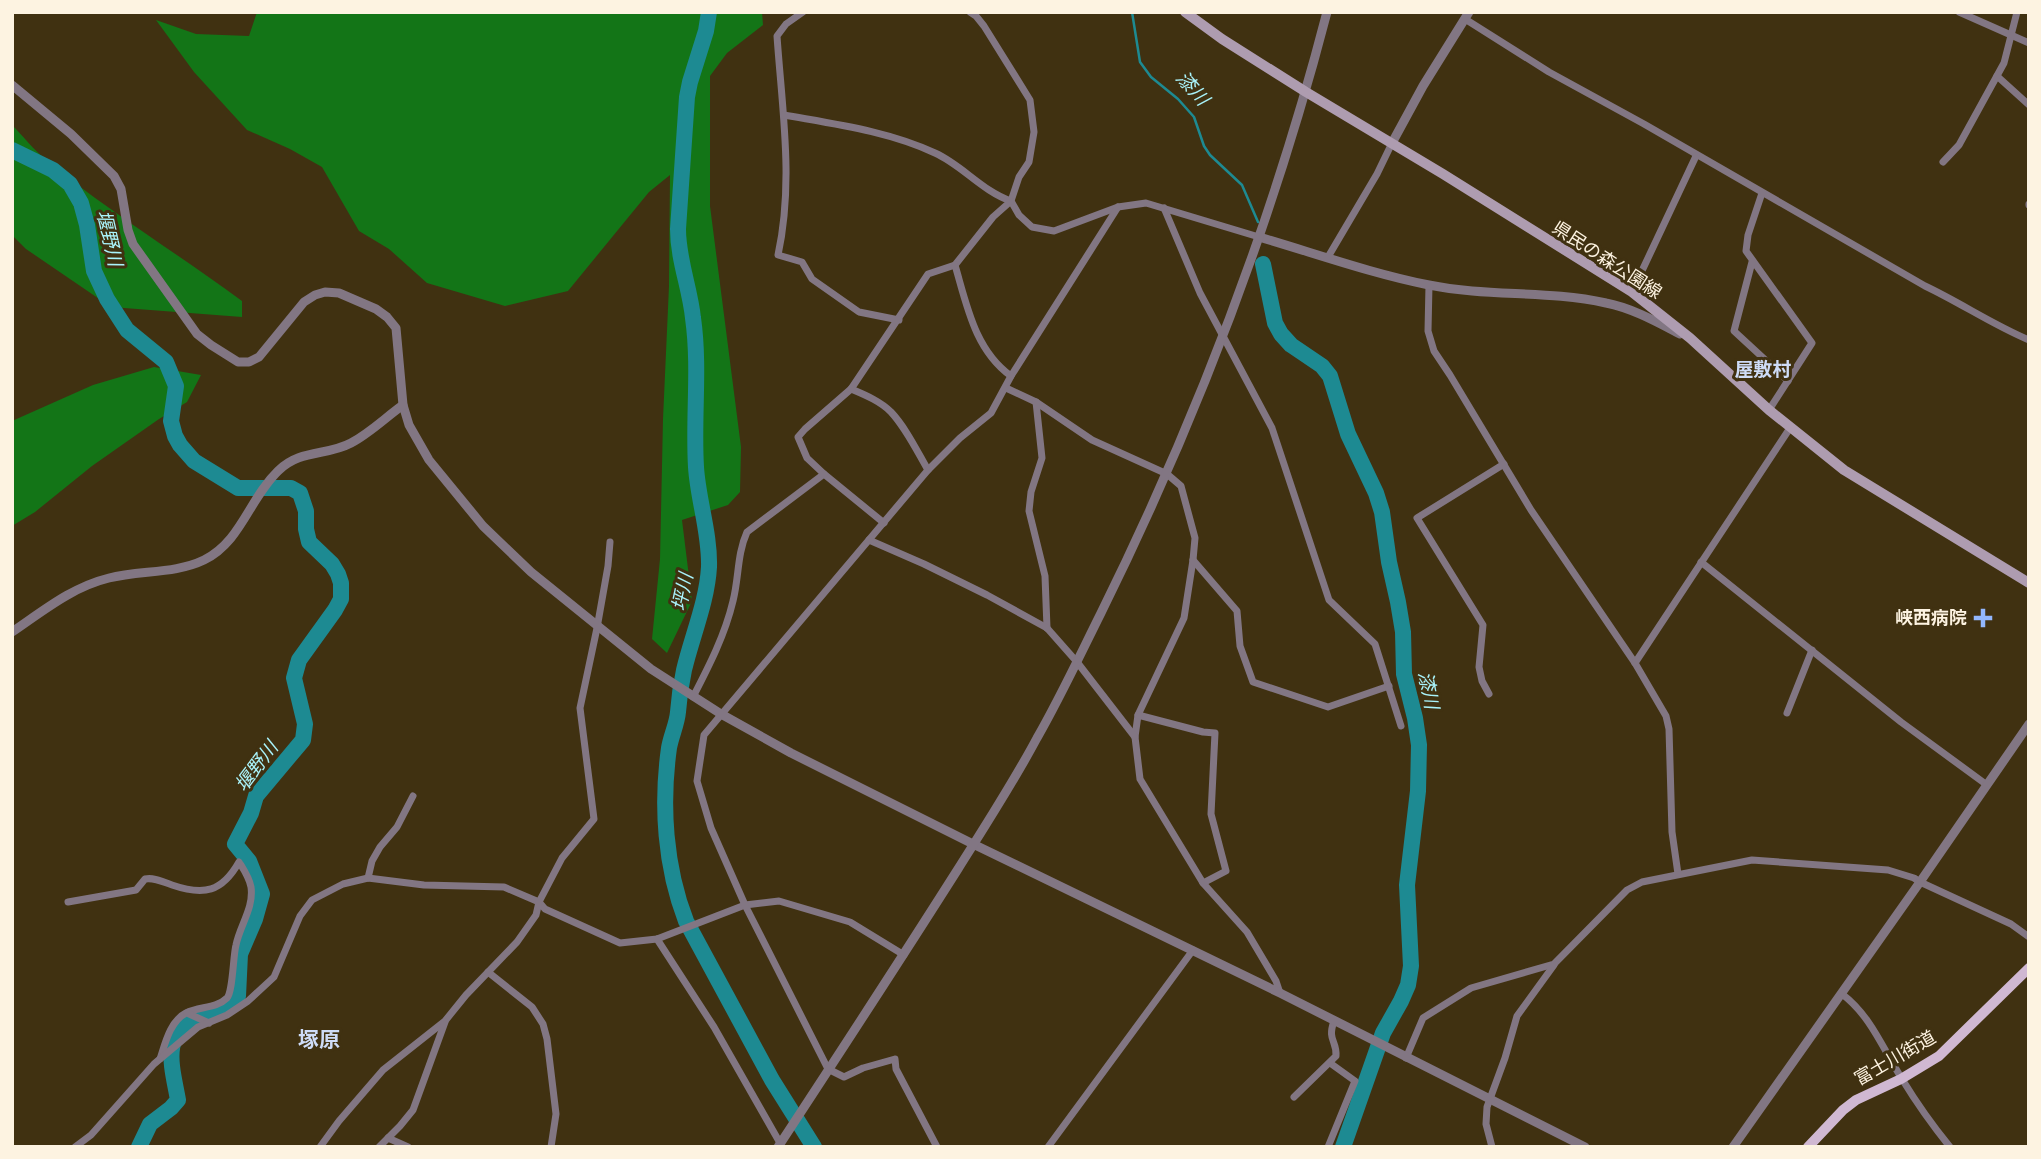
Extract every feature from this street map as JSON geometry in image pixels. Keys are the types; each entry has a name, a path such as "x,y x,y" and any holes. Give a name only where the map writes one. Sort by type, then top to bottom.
{"main road":[{"name":"県民の森公園線","path":"1185,12 1212,33 1306,92 1632,292 1690,338 1790,428 1844,470 2029,583"},
{"name":"富士川街道","path":"1808,1147 1856,1100 1901,1079 1939,1056 2029,968"}],"street":[{"path":"803,12 786,24 777,36 787,197 778,255 802,262 812,279 859,312 899,320"},
{"path":"884,523 807,458 798,437 851,389 928,274 955,265 993,217 1011,201 1019,177 1029,162 1034,132 1030,100 984,26 970,12"},
{"path":"657,939 714,1027 779,1145 904,955 973,844 1037,738 1077,662 1167,474 1223,337 1306,92 1326,12"},
{"path":"1959,12 2029,43"},
{"path":"1943,163 1959,145 2004,63 2017,12"},
{"path":"1328,257 1377,174 1423,86 1467,15 1549,72 1925,286 2029,340"},
{"path":"1997,76 2029,105"},
{"path":"12,85 71,134 114,176 121,189 133,244 197,334 238,362 249,362 259,357 304,302 314,295 325,292 339,293 376,309 387,317 396,328 403,405 409,425 429,460 483,526 531,572 597,628 693,697 791,752 973,844 1280,993 1585,1147"},
{"path":"784,115 880,133 936,153 997,196 1011,201 1019,215 1032,228 1054,231 1118,207 1146,203 1429,285 1475,292 1575,298 1608,303 1690,338"},
{"path":"1632,292 1696,156"},
{"path":"1762,193 1748,234 1746,251 1812,343 1769,410"},
{"path":"937,1147 896,1069 895,1059 863,1068 844,1077 828,1069 745,905 711,828 697,781 704,735 928,470 960,438 991,413 1011,376 1118,207"},
{"path":"1164,208 1200,293 1272,428 1329,600 1375,644 1401,726"},
{"path":"1752,262 1734,331 1788,381"},
{"path":"955,265 975,332 999,367 1011,376"},
{"path":"1429,285 1428,331 1434,351 1531,510 1635,663 1666,716 1669,729 1672,832 1678,874"},
{"path":"1006,388 1036,402 1092,440 1167,474 1181,486 1195,538 1194,560 1184,618 1138,715 1135,737 1140,779 1203,883 1247,932 1276,981 1280,993"},
{"path":"851,389 890,411 928,470"},
{"path":"1036,402 1042,458 1031,492 1029,512 1045,576 1047,628"},
{"path":"12,632 66,595 86,585 111,577 189,566 203,561 229,541 271,478 281,468 303,455 337,449 351,443 403,405"},
{"path":"1635,663 1790,428"},
{"path":"1489,694 1479,667 1483,625 1417,518 1504,464"},
{"path":"693,697 715,656 733,602 742,544 747,532 824,474"},
{"path":"869,540 925,564 1047,628 1135,737"},
{"path":"320,1147 383,1070 445,1021 517,942 536,915 539,902 562,858 594,819 580,708 597,628 610,542"},
{"path":"1194,560 1237,611 1240,646 1253,682 1328,707 1390,685"},
{"path":"1702,562 1900,722 1987,785"},
{"path":"1787,713 1812,650"},
{"path":"1138,715 1215,733 1211,814 1226,871 1203,883"},
{"path":"1733,1147 2029,723"},
{"path":"368,878 372,861 397,827 413,796"},
{"path":"1492,1147 1486,1124 1489,1098 1505,1058 1517,1016 1554,964 1627,891 1642,881 1752,860 1888,870 1914,878 2011,924 2029,937"},
{"path":"68,902 136,890 145,879 151,878 195,890 214,888 225,883 239,862 247,874 251,898 248,914 237,941 231,991 221,1002 188,1014 171,1029 161,1058"},
{"path":"75,1147 91,1135 161,1058 198,1027 227,1015 248,1001 274,977 300,916 312,900 343,884 368,878 424,885 504,887 539,902 544,909 620,943 657,939 745,905 779,901 850,922 904,955"},
{"path":"1048,1147 1193,950"},
{"path":"1406,1058 1423,1018 1455,996 1471,988 1554,964"},
{"path":"488,972 532,1007 543,1024 556,1114 551,1147"},
{"path":"1842,994 1863,1014 1877,1033 1901,1079 1950,1147"},
{"path":"188,1014 207,1022"},
{"path":"379,1147 413,1110 445,1021"},
{"path":"1294,1097 1336,1056 1337,1050 1330,1032 1334,1021"},
{"path":"1328,1147 1355,1081 1331,1063"},
{"path":"388,1138 408,1147"}],"green space":[{"path":"257,12 762,12 763,25 727,53 710,76 710,206 741,447 740,492 728,505 682,520 692,601 667,653 652,639 660,559 670,175 649,192 568,291 505,306 427,283 389,249 359,231 322,167 247,130 194,72 156,20 196,34 249,36"},
{"path":"12,125 42,156 70,179 242,301 242,317 111,307 26,249 12,235"},
{"path":"154,367 201,375 187,402 92,466 35,512 12,526 12,421 93,385"}],"waterway":[{"name":"坪川","path":"709,12 687,97 678,229 695,336 696,467 708,542 709,567 702,606 684,670 669,748 665,791 669,858 686,921 772,1080 814,1147"},
{"name":"漆川","path":"1132,12 1140,62 1151,77 1178,99 1194,117 1204,146 1242,185 1258,222"},
{"name":"堰野川","path":"12,150 53,170 70,184 81,203 94,271 107,299 127,330 166,362 176,386 171,421 180,445 194,461 238,488 291,488 300,493 306,511 309,542 332,564 341,583 341,599 299,660 294,678 305,724 303,740 256,796 251,813 235,844 249,861 262,894 240,954 238,996 225,1006 187,1024 178,1032 172,1052 178,1100 150,1124 139,1147"},
{"name":"漆川","path":"1263,264 1275,323 1291,345 1322,366 1330,376 1348,434 1376,493 1382,512 1398,602 1403,632 1404,674 1419,745 1418,791 1407,885 1411,966 1408,985 1383,1033 1343,1147"}],"place":[{"name":"峡西病院","path":"1983,618"}],"district":[{"name":"屋敷村","path":"1763,369"},
{"name":"塚原","path":"319,1040"}]}
